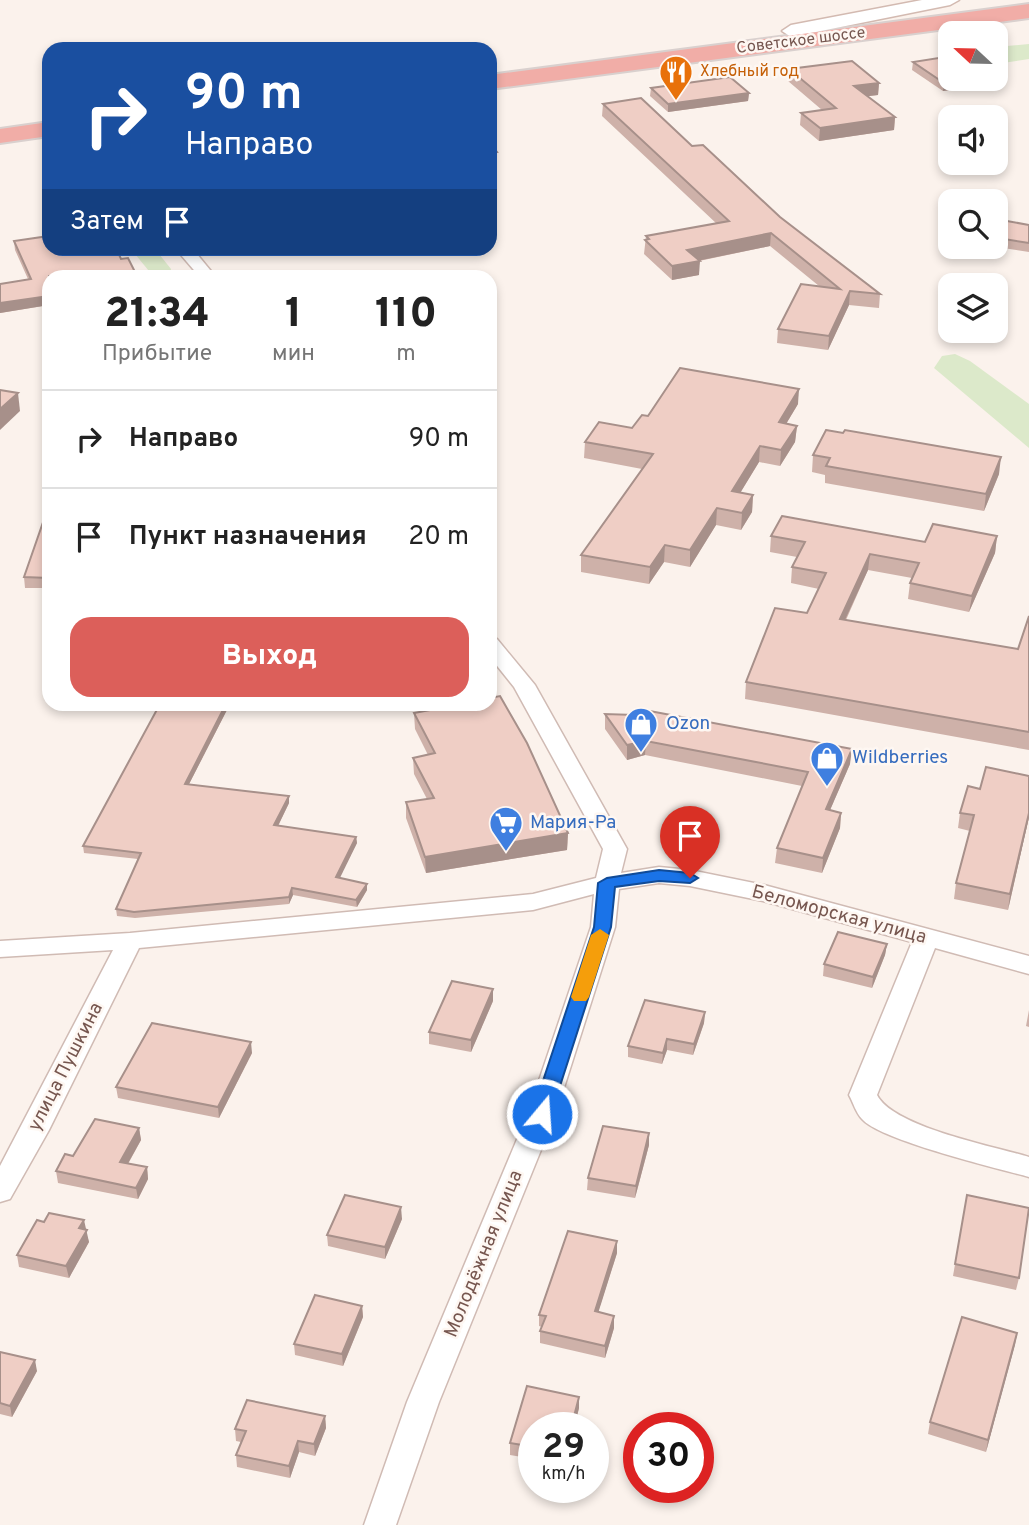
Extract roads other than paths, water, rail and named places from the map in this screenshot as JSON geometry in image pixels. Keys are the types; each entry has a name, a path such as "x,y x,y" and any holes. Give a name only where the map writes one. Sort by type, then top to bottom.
{"highway":[{"name":"Советское шоссе","path":"497,70 1029,0"},
{"name":"Советское шоссе","path":"497,81 1029,11"},
{"path":"0,136 42,131"},
{"path":"0,150 42,145"}],"main road":[{"path":"791,31 950,0"}],"street":[{"path":"190,256 201,270"},
{"name":"Молодёжная улица","path":"380,1525 423,1402 542,1114 603,927 607,883 615,849 524,685 497,652"},
{"name":"Беломорская улица","path":"0,949 130,941 533,902 607,883 659,875 690,878 764,893 1029,965"},
{"path":"926,939 863,1095 872,1113 897,1128 1029,1167"},
{"name":"улица Пушкина","path":"0,1191 130,941"}],"place":[{"name":"Хлебный год","path":"676,102"},
{"name":"Ozon","path":"641,754"},
{"name":"Wildberries","path":"827,788"},
{"name":"Мария-Ра","path":"506,853"}]}
